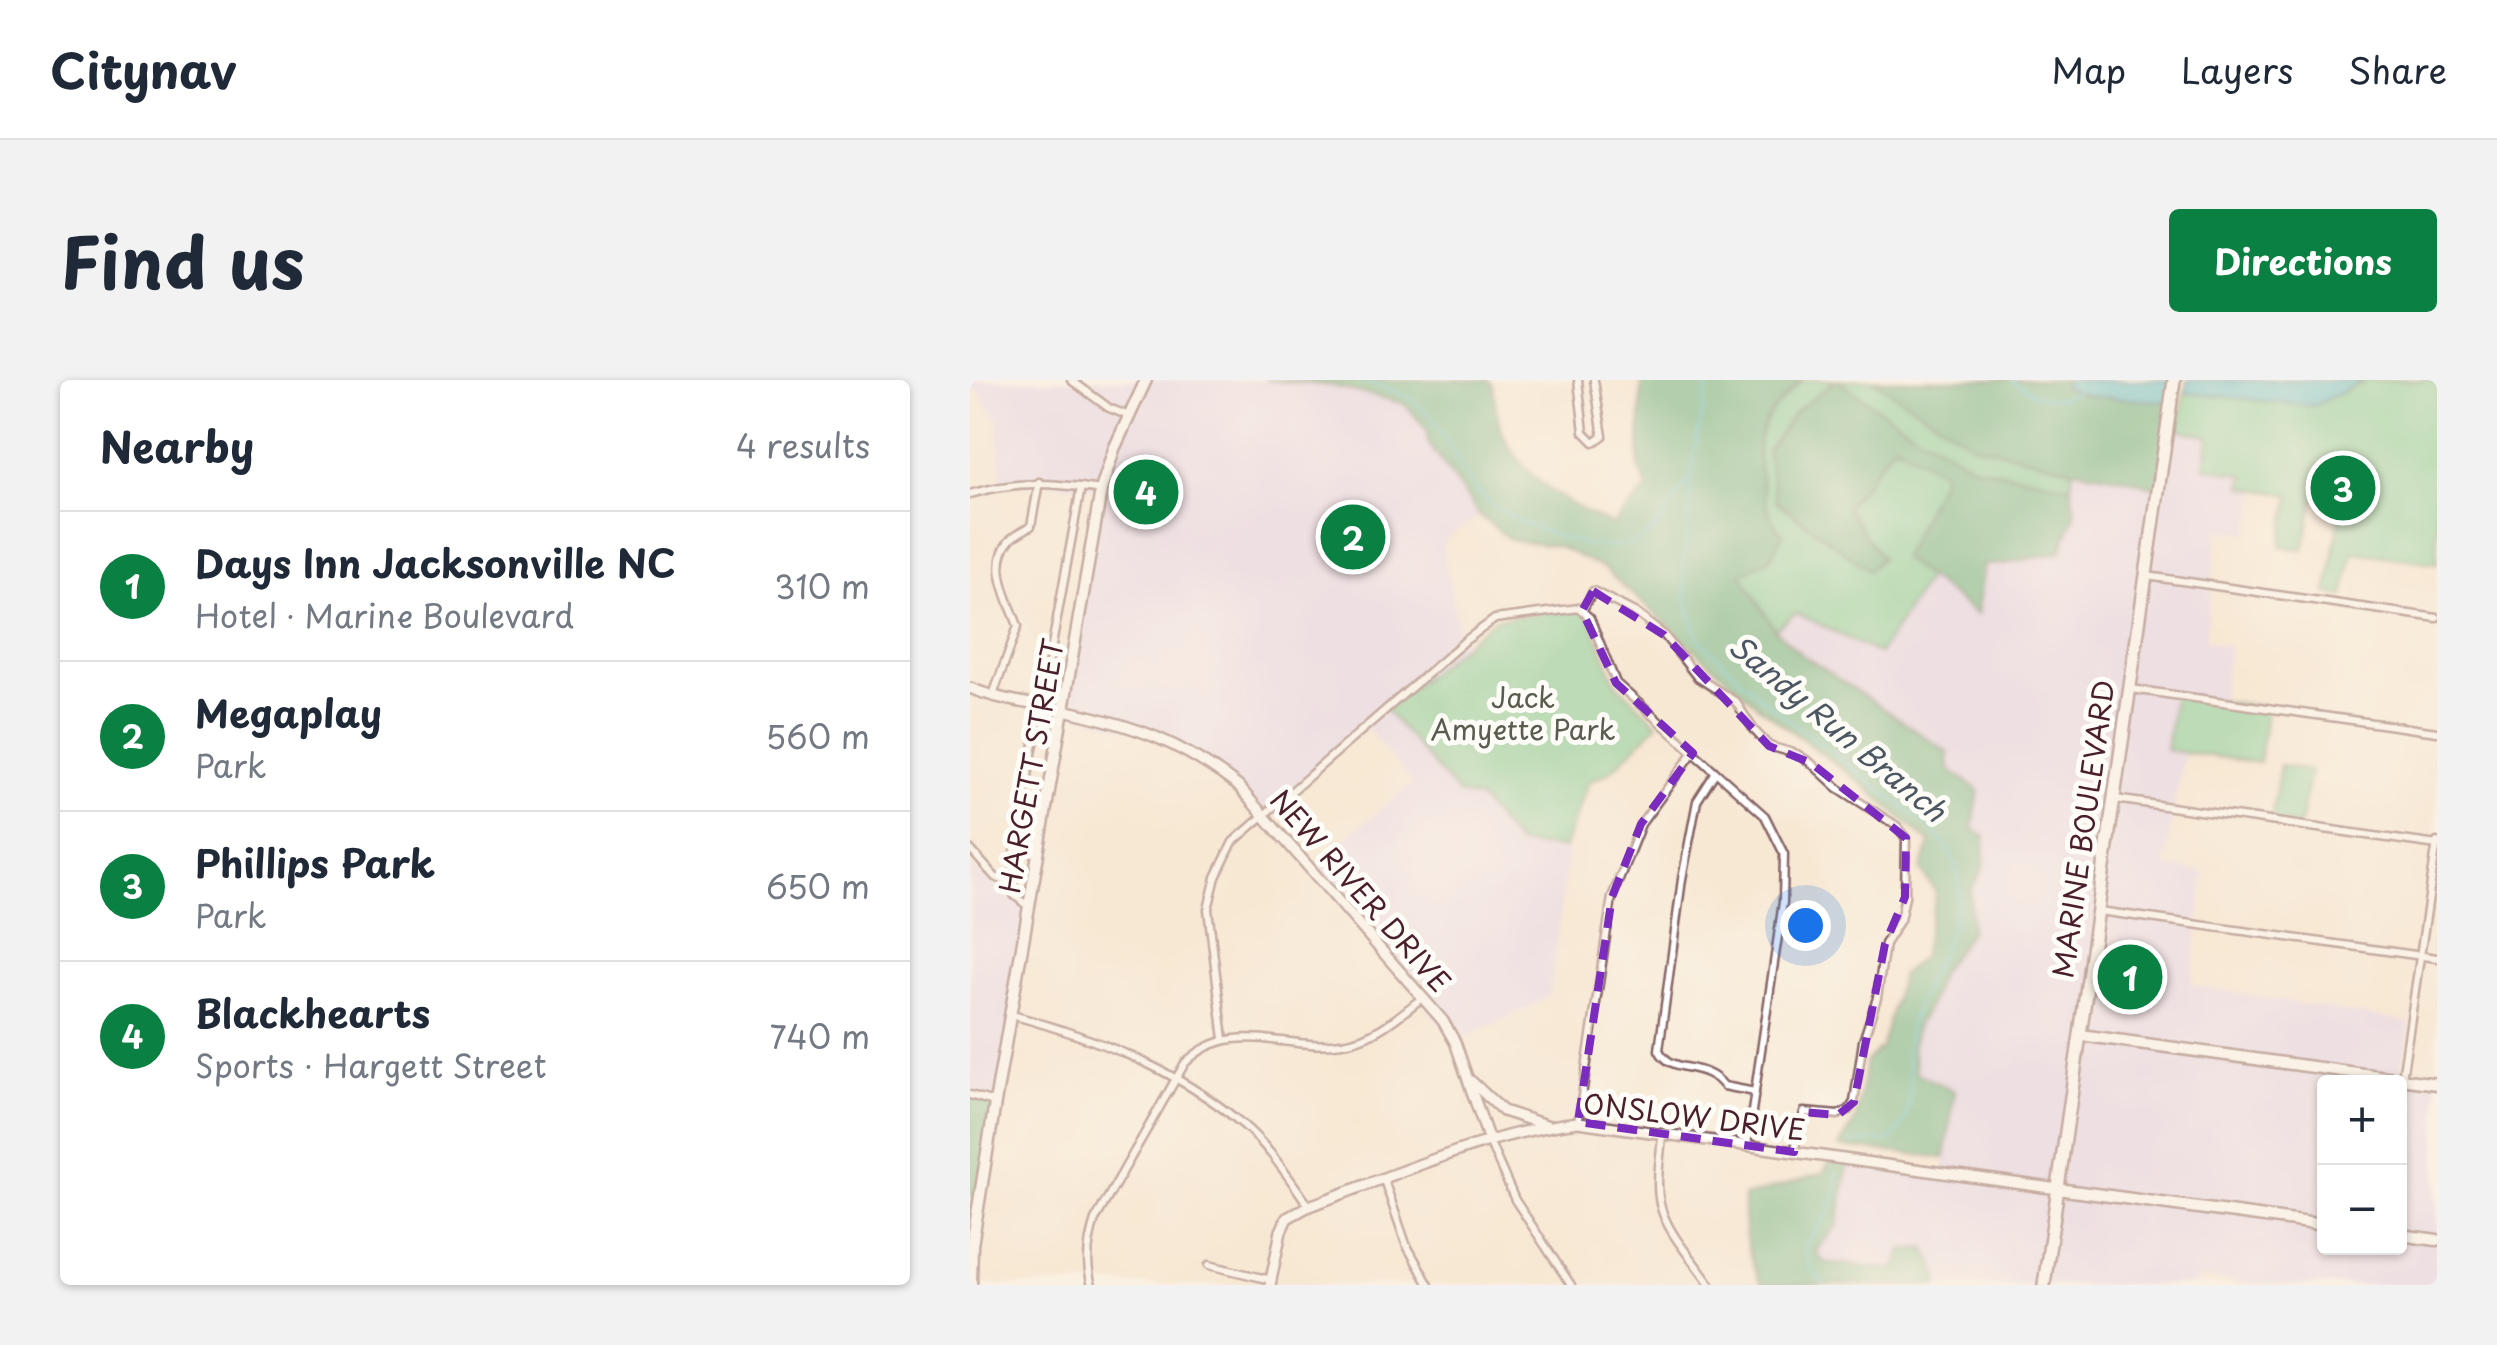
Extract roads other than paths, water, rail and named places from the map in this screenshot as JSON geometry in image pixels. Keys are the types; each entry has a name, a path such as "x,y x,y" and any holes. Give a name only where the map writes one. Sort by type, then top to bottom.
{"main road":[{"name":"HARGETT STREET","path":"971,1285 972,1244 1102,490 1114,449 1146,380"},
{"name":"MARINE BOULEVARD","path":"2044,1285 2174,380"},
{"path":"2080,1035 2365,1075"},
{"path":"2407,1081 2437,1084"},
{"name":"ONSLOW DRIVE","path":"2058,1188 2317,1224"},
{"path":"2407,1237 2437,1240"}],"street":[{"path":"1070,380 1110,408 1129,416"},
{"path":"1578,380 1584,432 1594,442 1602,436 1603,426 1594,380"},
{"path":"970,494 996,486 1038,482 1102,490"},
{"path":"993,695 1018,626 999,577 1001,561 1010,540 1031,526 1038,482"},
{"path":"1030,909 1014,895 1014,853 1081,487"},
{"path":"2146,576 2437,618"},
{"path":"1224,1040 1208,909 1216,877 1233,842 1466,640 1495,620 1580,609 1593,591 1636,613 1664,635 1696,678 1736,702 1769,746 1812,763 1838,788 1897,826 1906,838 1905,897 1900,920 1885,944 1877,998 1863,1040 1854,1102 1850,1110 1838,1115 1804,1112 1794,1152"},
{"path":"1580,609 1590,618 1616,683 1764,816 1784,854 1783,902 1747,1145"},
{"name":"NEW RIVER DRIVE","path":"970,688 1118,723 1172,742 1238,786 1424,996 1455,1042 1515,1200 1571,1285"},
{"path":"2130,688 2437,732"},
{"path":"1578,1122 1612,898 1641,824 1656,798 1693,753"},
{"path":"1715,773 1697,800 1659,1050 1664,1060 1674,1065 1702,1068 1716,1075 1724,1086 1755,1092"},
{"path":"2115,799 2437,844 2402,1075"},
{"path":"970,848 996,877 1014,885"},
{"path":"2098,911 2437,958"},
{"path":"1092,1285 1088,1274 1088,1239 1096,1220 1176,1078 1194,1054 1207,1044 1224,1040 1279,1038 1341,1044 1390,1024 1424,996"},
{"path":"1012,1015 1087,1036 1176,1078 1242,1124 1281,1167 1309,1206 1287,1218 1271,1282 1210,1265"},
{"path":"1466,1076 1504,1111 1549,1125"},
{"path":"970,1095 996,1103"},
{"name":"ONSLOW DRIVE","path":"1309,1206 1490,1142 1549,1125 1578,1122 2058,1188"},
{"path":"1662,1133 1658,1191 1661,1208 1710,1285"},
{"path":"1384,1180 1406,1244 1430,1285"}],"water":[{"path":"2066,380 2174,380 2171,402 2090,396 2063,388"},
{"path":"2187,380 2366,380 2313,406 2185,393"}],"waterway":[{"path":"1358,380 1395,391 1426,411 1464,473 1495,507 1534,527 1580,543 1622,546 1638,541 1662,520 1692,476"},
{"name":"Sandy Run Branch","path":"1709,380 1694,455 1684,564 1686,597 1697,637 1761,698 1934,830 1957,870 1958,903 1953,921 1909,1030 1907,1113 1891,1140 1849,1143"},
{"path":"2011,380 2050,398 2076,391"},
{"name":"Sandy Run Branch","path":"1824,1285 1812,1269 1806,1247 1835,1197 1837,1172"}],"place":[{"name":"Phillips Park","path":"2343,488"},
{"name":"Blackhearts","path":"1146,492"},
{"name":"Megaplay","path":"1353,537"},
{"name":"Days Inn Jacksonville NC","path":"2130,977"}],"park label":[{"name":"Jack Amyette Park","path":"1523,714"}]}
